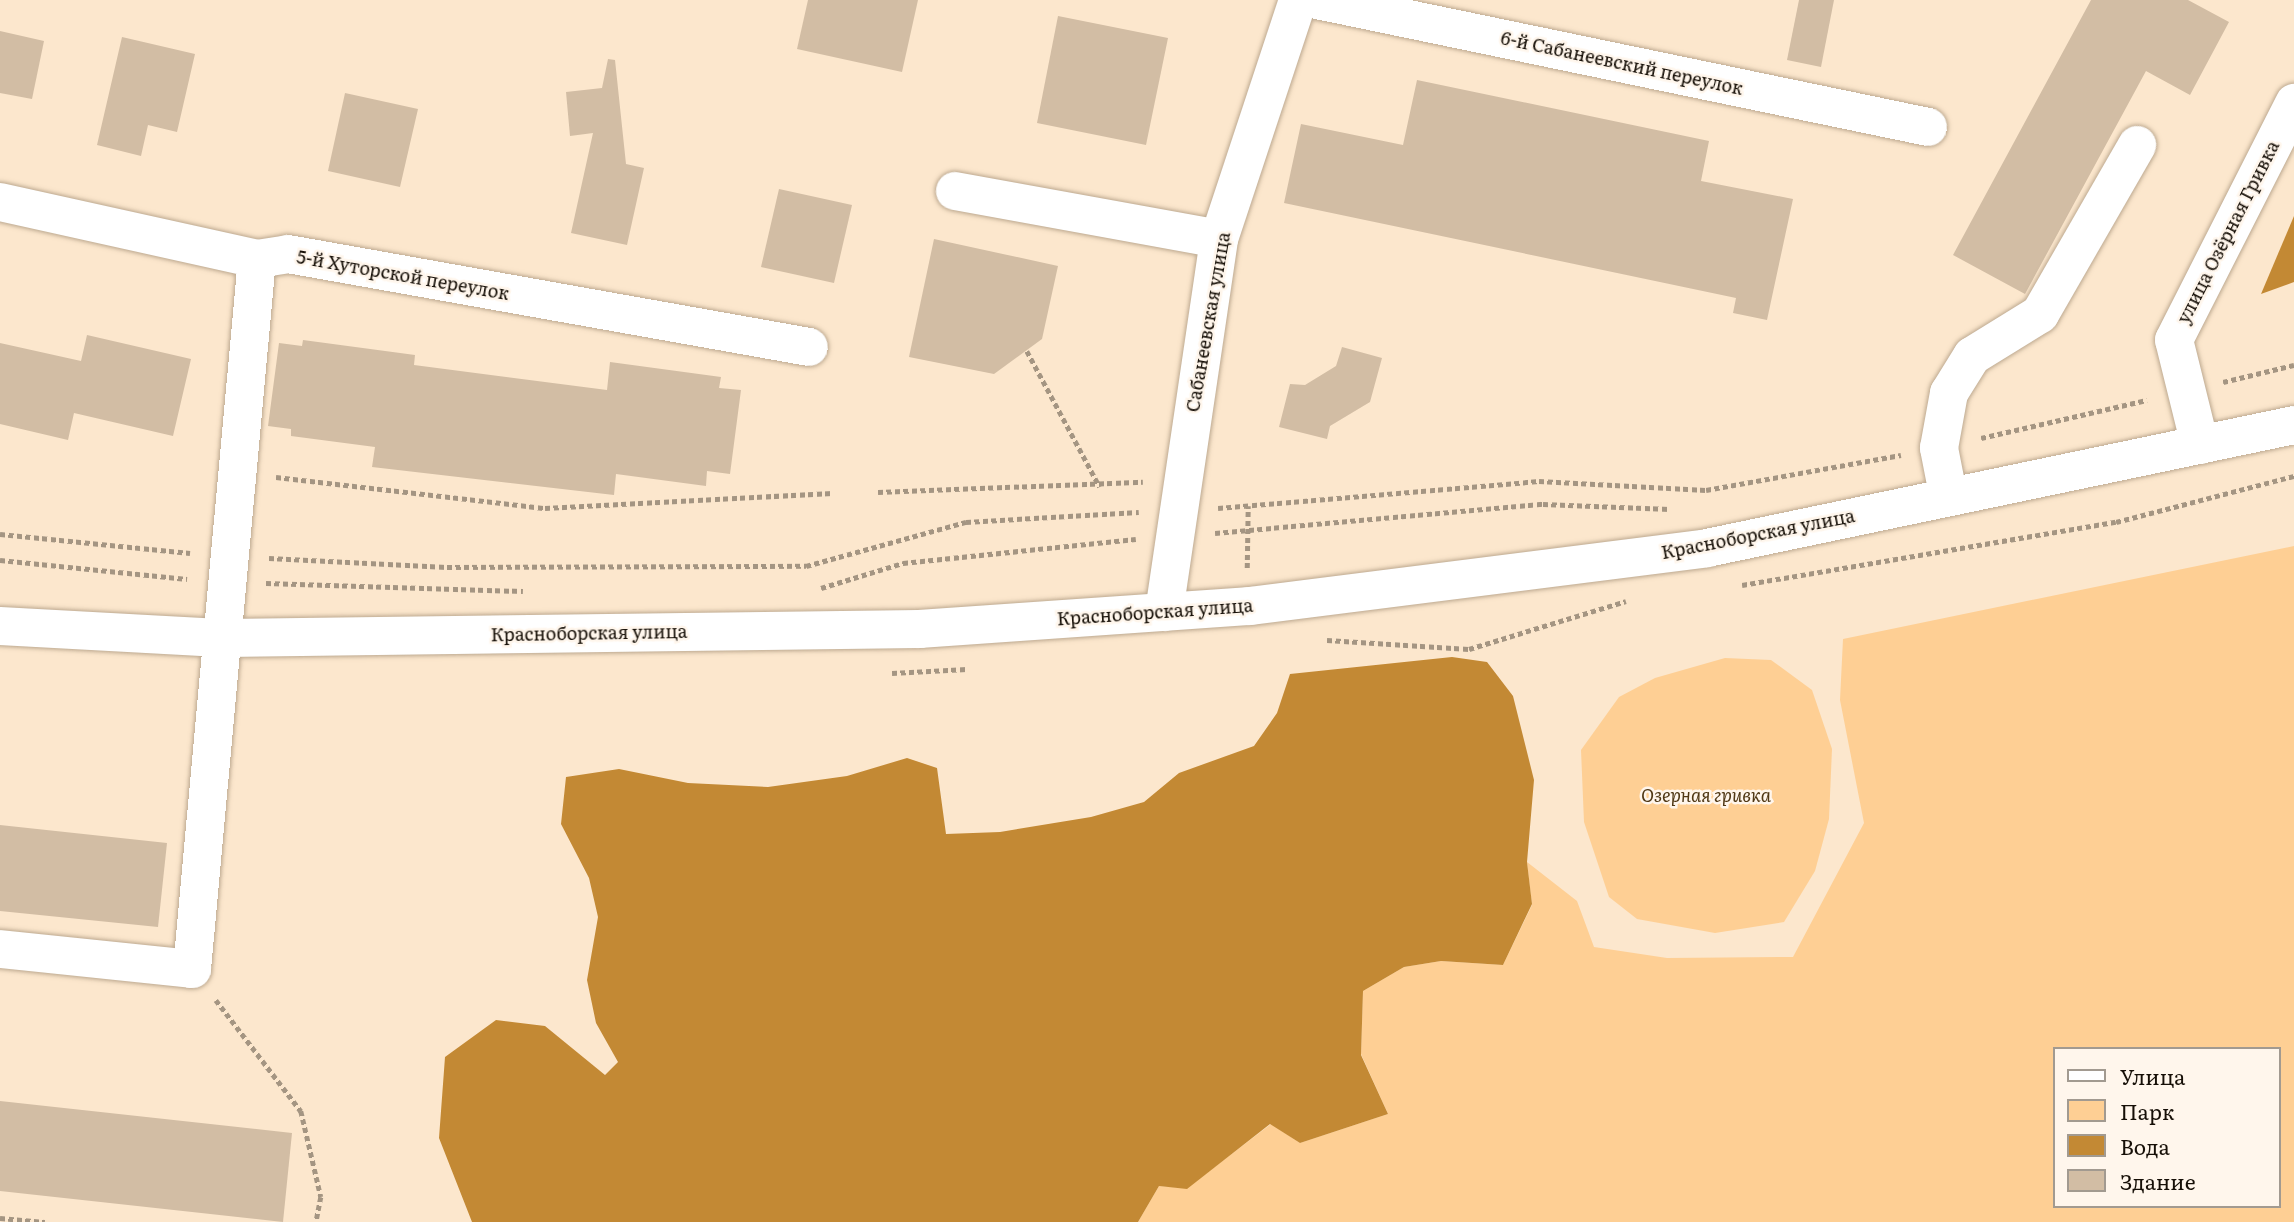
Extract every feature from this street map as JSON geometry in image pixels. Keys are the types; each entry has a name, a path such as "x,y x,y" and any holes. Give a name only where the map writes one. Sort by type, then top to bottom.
{"street":[{"name":"Сабанеевская улица","path":"1164,612 1219,239 1298,0"},
{"name":"6-й Сабанеевский переулок","path":"1317,0 1928,127"},
{"name":"улица Озёрная Гривка","path":"2200,445 2174,340 2294,103"},
{"path":"1948,494 1939,448 1949,393 1972,356 2040,314 2137,145"},
{"path":"955,191 1219,239"},
{"name":"5-й Хуторской переулок","path":"0,202 269,256 809,347"},
{"path":"0,949 192,969 225,638 269,256"},
{"name":"Красноборская улица","path":"0,626 225,638 920,629 1250,606 1707,548 1948,494 2294,425"}],"path":[{"path":"1027,351 1100,487"},
{"path":"272,476 545,508 833,493"},
{"path":"878,492 1100,487 1182,478"},
{"path":"192,969 301,1111 321,1197 316,1222"},
{"path":"0,1218 45,1222"}],"green space":[{"path":"2294,546 2294,1222 1138,1222 1159,1186 1187,1188 1271,1124 1300,1143 1388,1114 1361,1054 1363,991 1404,967 1441,961 1503,965 1532,905 1527,862 1577,901 1594,947 1667,958 1793,957 1864,823 1840,700 1843,639"},
{"name":"Озерная гривка","path":"1725,658 1771,660 1812,690 1832,749 1829,819 1815,871 1784,922 1715,933 1637,919 1609,897 1584,822 1581,750 1619,697 1655,678"}],"water":[{"path":"2294,216 2294,282 2261,294"},
{"path":"1452,657 1487,662 1513,696 1534,780 1527,862 1532,904 1503,965 1441,961 1404,967 1363,991 1361,1055 1388,1114 1300,1143 1270,1124 1187,1189 1159,1186 1138,1222 472,1222 439,1138 445,1057 496,1020 545,1026 605,1075 618,1062 596,1023 587,980 598,917 589,878 561,824 566,777 619,769 688,783 768,787 847,776 907,758 937,768 946,834 1000,832 1091,817 1144,802 1179,773 1254,746 1277,713 1290,674"}],"building":[{"path":"808,0 918,0 902,72 797,49"},
{"path":"1799,0 1834,0 1821,67 1787,60"},
{"path":"2091,0 2188,0 2229,22 2190,95 2146,71 2025,294 1953,255"},
{"path":"1058,16 1168,38 1146,145 1037,123"},
{"path":"0,31 44,41 32,99 0,93"},
{"path":"122,37 195,54 177,132 148,125 141,156 97,145"},
{"path":"608,59 615,60 626,164 644,168 627,245 571,233 593,133 570,136 566,92 602,88"},
{"path":"1417,80 1709,141 1701,181 1793,199 1767,320 1733,313 1736,298 1284,203 1301,124 1403,145"},
{"path":"345,93 418,109 400,187 328,171"},
{"path":"779,189 852,205 834,283 761,267"},
{"path":"934,239 1058,266 1042,339 994,374 909,357"},
{"path":"87,335 191,359 173,436 74,413 68,440 0,424 0,343 81,361"},
{"path":"303,340 415,355 414,365 607,390 610,362 721,377 719,388 741,390 730,474 707,471 706,486 616,474 614,495 372,467 375,447 291,436 291,429 268,426 279,343 302,346"},
{"path":"1342,347 1382,358 1370,402 1330,426 1327,439 1279,427 1290,384 1305,385 1336,366"},
{"path":"0,825 167,843 158,927 0,911"},
{"path":"0,1101 292,1133 283,1222 0,1191"}]}
